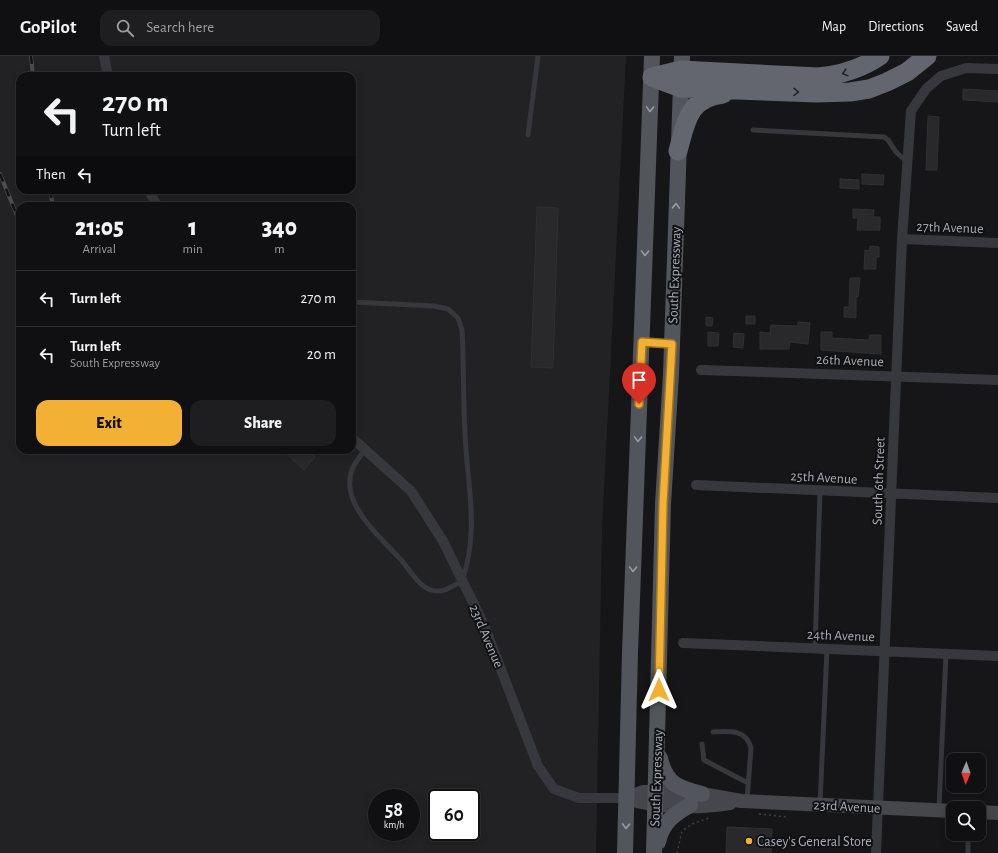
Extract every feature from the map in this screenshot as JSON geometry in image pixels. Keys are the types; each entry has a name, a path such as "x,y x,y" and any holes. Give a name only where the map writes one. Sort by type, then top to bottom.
{"highway":[{"path":"699,56 704,62 754,82"},
{"path":"678,151 686,122 692,108 709,97 754,82 837,75 855,70 880,56"},
{"path":"652,77 681,71 816,93 869,89 907,72 927,56"}],"main road":[{"name":"South Expressway","path":"625,853 630,653 652,56"},
{"name":"South Expressway","path":"654,853 663,504 672,344 681,71"},
{"path":"657,745 661,764 670,782 678,787 702,794"},
{"name":"23rd Avenue","path":"627,798 656,798 702,794 744,801 946,811"},
{"name":"23rd Avenue","path":"656,798 690,805 715,805 744,801"},
{"path":"654,853 659,836 665,825 678,812 690,805"},
{"path":"986,812 998,813"}],"street":[{"path":"104,56 107,72"},
{"name":"South 6th Street","path":"876,853 902,239 911,111 926,89 940,76 966,68 998,69"},
{"name":"27th Avenue","path":"902,239 998,243"},
{"name":"26th Avenue","path":"701,370 998,380"},
{"name":"23rd Avenue","path":"356,442 411,491 443,541 484,625 538,766 554,789 579,798 627,798"},
{"name":"25th Avenue","path":"696,485 998,498"},
{"name":"24th Avenue","path":"683,643 998,656"}],"lane":[{"path":"528,135 538,56"},
{"path":"753,130 884,137 888,140 896,152 907,162"},
{"path":"356,302 434,306 448,309 458,318 462,330 465,434 471,485 473,538 468,566 462,581 446,590 430,590 418,580 373,531 358,509 349,487 352,466 365,450"},
{"path":"642,342 672,344"},
{"path":"816,648 820,491"},
{"path":"820,805 827,649"},
{"path":"946,654 946,801"},
{"path":"713,732 737,732 749,740 751,748 748,783 744,801"},
{"path":"702,744 704,760 748,783"},
{"path":"968,841 968,853"}],"path":[{"path":"754,813 787,817"},
{"path":"678,853 682,831 692,824 714,815"}],"shaded area":[{"path":"0,56 626,56 602,531 596,853 0,853"}],"building":[{"path":"963,89 998,91 998,102 963,100"},
{"path":"928,116 939,117 937,170 926,170"},
{"path":"862,174 884,175 883,185 862,184"},
{"path":"840,179 859,180 859,189 840,188"},
{"path":"537,207 558,208 553,368 531,367"},
{"path":"853,209 874,210 873,217 880,217 880,230 857,230 858,218 853,218"},
{"path":"870,246 879,247 879,257 876,257 876,269 864,269 865,250 869,251"},
{"path":"850,278 860,278 858,297 856,297 856,318 844,317 844,307 849,307"},
{"path":"746,316 755,316 755,324 746,324"},
{"path":"706,317 713,318 712,326 706,326"},
{"path":"798,322 810,323 808,344 790,342 789,349 760,349 760,332 770,333 771,325 798,326"},
{"path":"708,332 719,333 718,346 708,346"},
{"path":"821,332 832,332 832,338 869,340 870,335 881,335 881,354 821,350"},
{"path":"734,333 744,334 743,348 733,347"},
{"path":"286,454 312,454 315,457 304,470"},
{"name":"Casey's General Store","path":"727,827 772,829 771,853 726,853"}],"railway":[{"path":"31,56 33,72"},
{"path":"0,174 16,213"},
{"path":"51,194 52,202"}],"place":[{"name":"Casey's General Store","path":"749,841"}],"route":[{"path":"639,404 642,342 672,344 663,504 659,690"}]}
